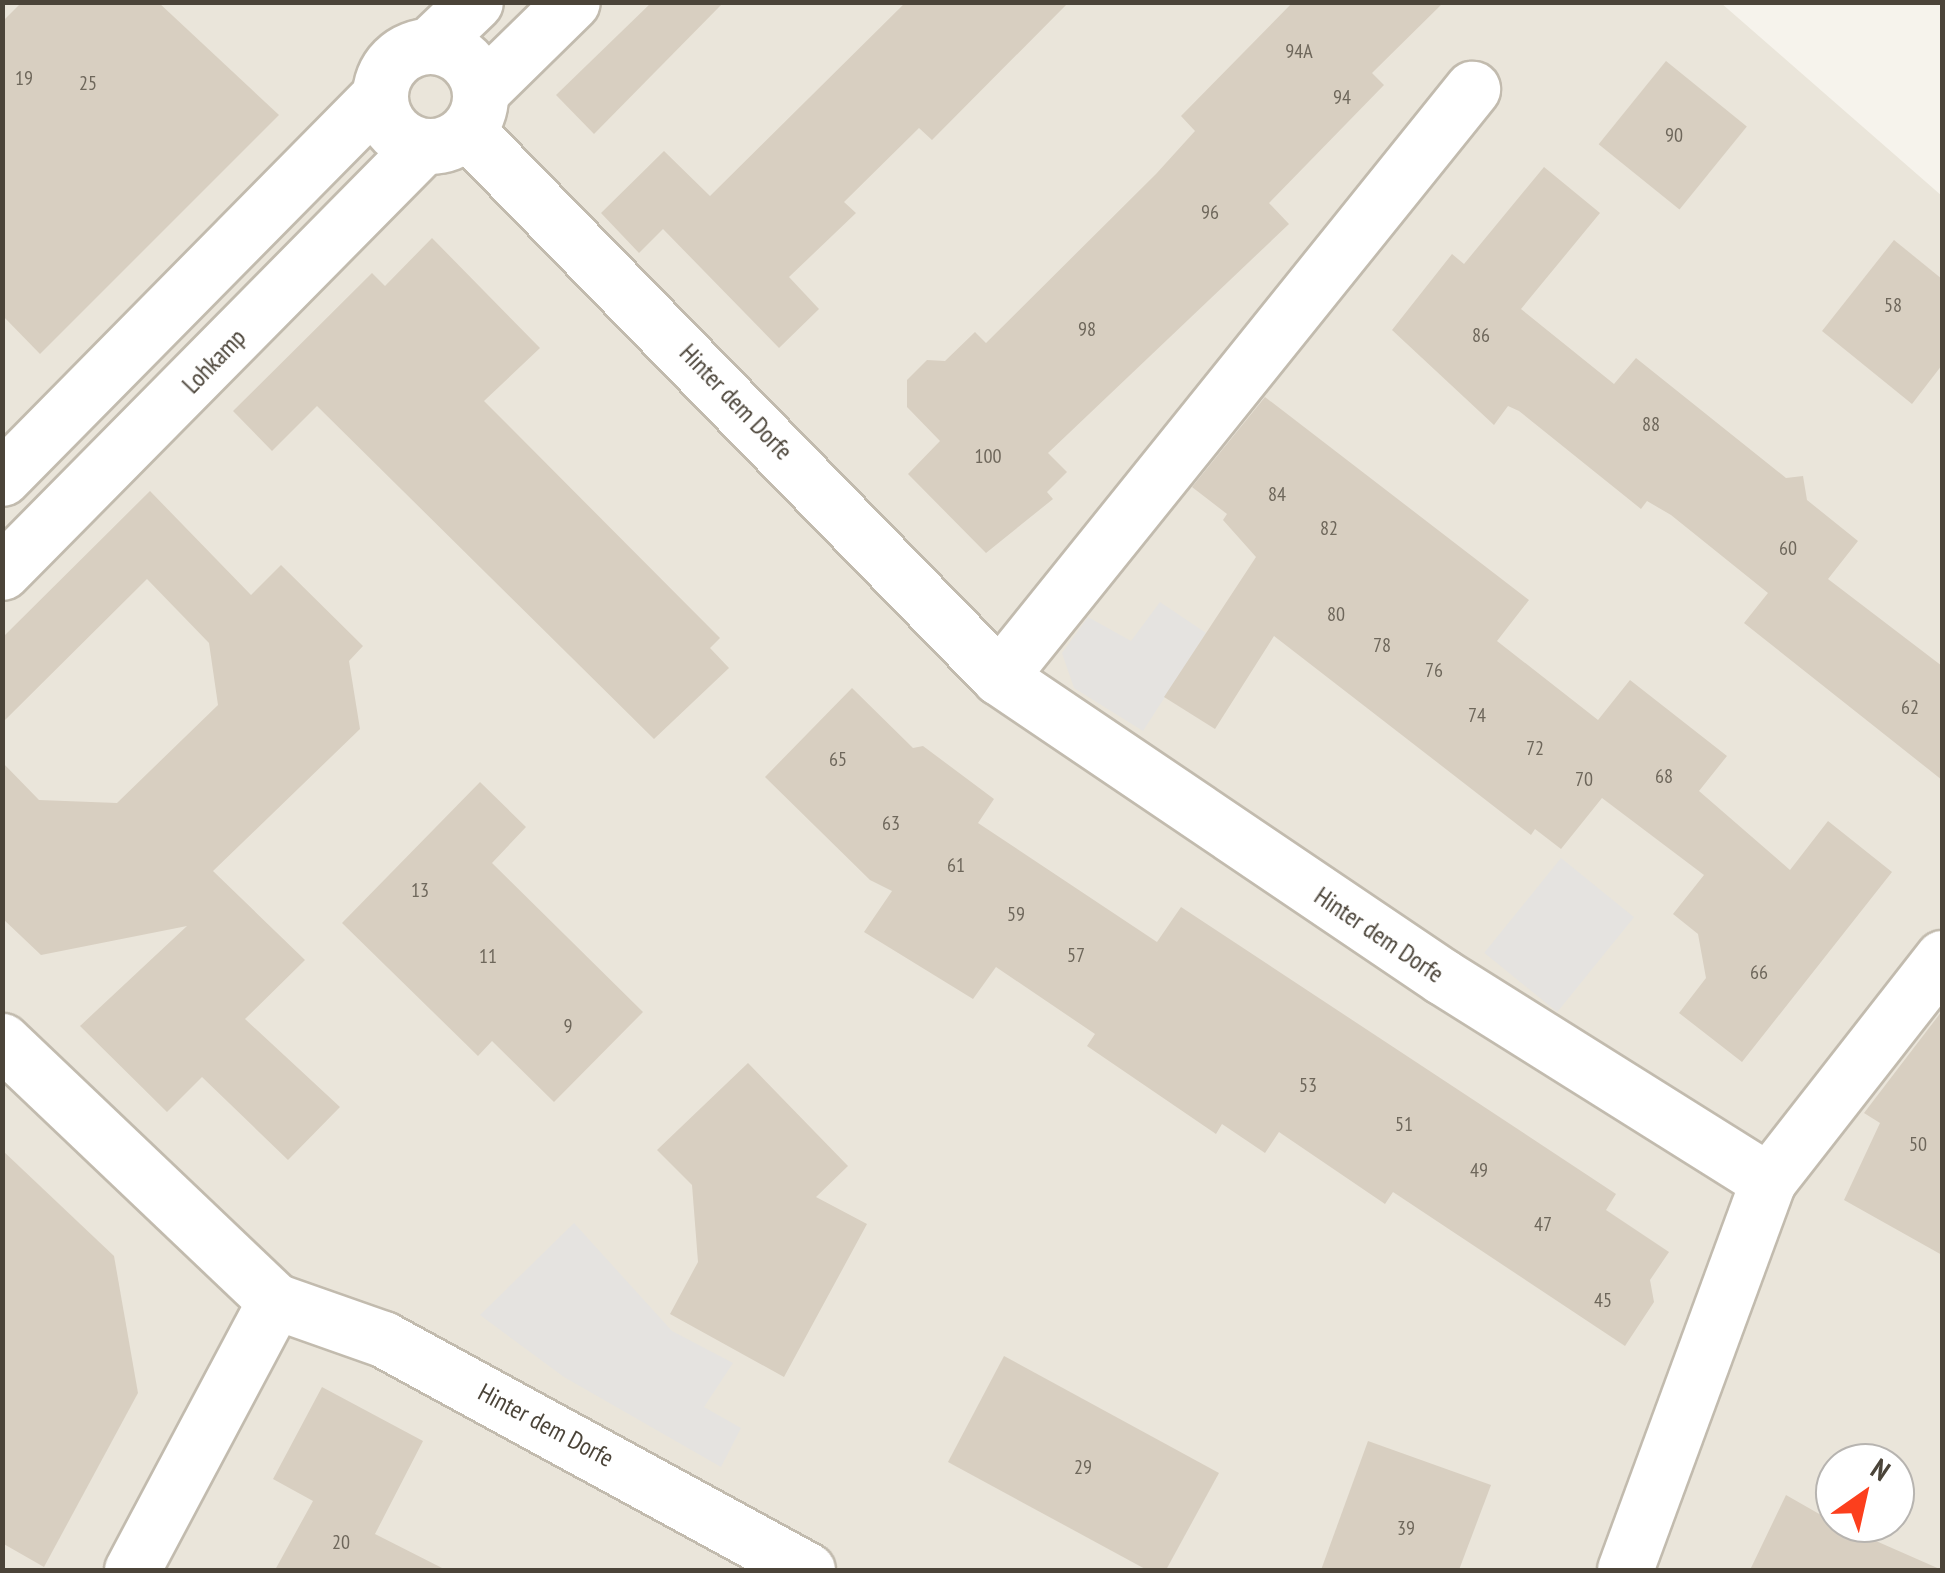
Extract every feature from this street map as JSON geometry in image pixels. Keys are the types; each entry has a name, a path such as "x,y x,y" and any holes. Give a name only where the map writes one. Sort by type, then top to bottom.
{"street":[{"path":"2,478 380,95 399,56 430,45 475,2"},
{"name":"Lohkamp","path":"2,572 457,123 572,2"},
{"path":"380,95 397,134 457,123 458,54 430,45"},
{"path":"999,677 1472,89"},
{"name":"Hinter dem Dorfe","path":"457,123 999,677 1442,977 1768,1181"},
{"path":"1625,1570 1768,1181 1942,958"},
{"name":"Hinter dem Dorfe","path":"2,1041 275,1302 383,1339 808,1570"},
{"path":"132,1570 275,1302"}],"shaded area":[{"path":"3,3 1721,3 1942,196 1942,1570 3,1570"},
{"path":"1160,602 1206,633 1143,731 1074,688 1062,653 1088,617 1131,641"},
{"path":"1561,858 1634,917 1557,1012 1484,953"},
{"path":"574,1223 672,1331 733,1363 704,1407 741,1428 721,1467 564,1377 480,1315"}],"building":[{"path":"22,2 158,2 279,115 40,354 2,315 2,22"},
{"path":"652,2 724,2 594,134 556,95"},
{"path":"906,2 1069,2 932,140 919,128 844,202 856,213 789,277 819,309 779,348 663,229 639,253 601,213 664,151 710,196"},
{"path":"1293,2 1444,2 1372,73 1384,85 1269,203 1289,224 1048,453 1067,472 1047,492 1053,499 986,553 908,474 940,441 907,407 907,380 927,360 945,361 975,332 986,343 1195,131 1181,116"},
{"path":"1666,61 1747,126 1679,210 1599,144"},
{"path":"1544,167 1600,213 1521,309 1614,384 1636,358 1786,478 1803,476 1807,500 1858,541 1828,579 1942,666 1942,780 1744,623 1768,593 1671,515 1647,501 1641,509 1519,411 1508,406 1494,425 1392,330 1452,254 1464,264"},
{"path":"432,238 540,348 484,401 720,638 710,648 729,668 654,739 317,406 272,451 233,411 372,273 385,286"},
{"path":"1894,240 1942,279 1942,365 1912,404 1822,331"},
{"path":"1265,397 1529,600 1497,641 1598,720 1630,680 1727,756 1699,791 1790,870 1828,821 1892,872 1742,1062 1679,1013 1706,978 1698,934 1673,914 1704,875 1602,798 1561,849 1535,829 1531,835 1274,636 1215,729 1164,697 1256,557 1223,520 1227,514 1192,487"},
{"path":"150,491 251,595 281,565 363,646 349,661 360,729 213,871 305,960 245,1019 340,1107 288,1160 202,1077 167,1112 80,1026 187,926 41,955 2,918 2,762 39,800 117,803 218,705 209,643 147,579 2,723 2,638"},
{"path":"852,688 913,748 923,746 994,799 978,823 1157,942 1181,907 1616,1194 1606,1210 1669,1252 1650,1280 1654,1302 1625,1346 1393,1192 1385,1204 1279,1132 1265,1153 1222,1124 1216,1134 1087,1046 1095,1034 996,967 973,999 864,932 892,891 870,880 765,777"},
{"path":"480,782 526,827 492,863 643,1012 554,1102 492,1041 478,1056 342,923"},
{"path":"1942,1011 1942,1255 1844,1200 1880,1123 1864,1113"},
{"path":"748,1063 848,1166 816,1197 867,1224 784,1377 670,1314 698,1262 692,1185 657,1150"},
{"path":"2,1150 114,1256 138,1393 44,1567 2,1543"},
{"path":"1004,1356 1219,1473 1166,1570 1147,1570 948,1462"},
{"path":"322,1387 423,1441 375,1534 446,1570 275,1570 313,1501 273,1479"},
{"path":"1368,1441 1491,1485 1459,1570 1321,1570"},
{"path":"1786,1495 1815,1512 1815,1543 1881,1543 1942,1570 1750,1570"}]}
